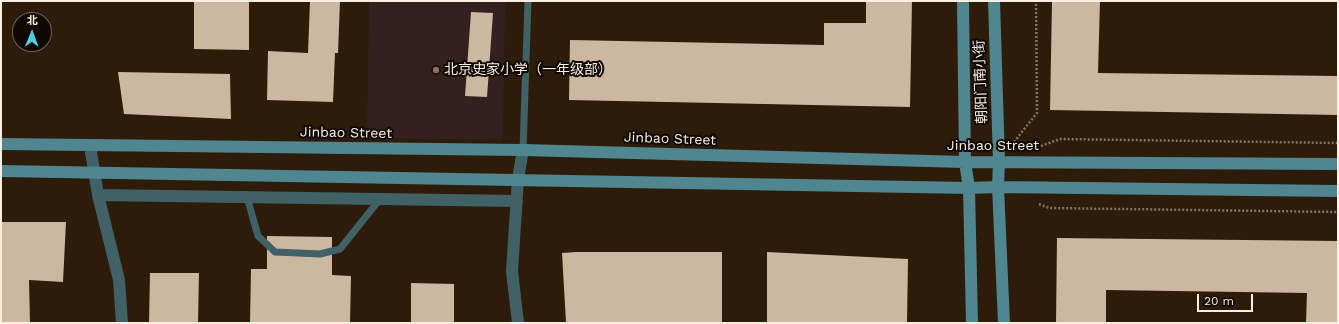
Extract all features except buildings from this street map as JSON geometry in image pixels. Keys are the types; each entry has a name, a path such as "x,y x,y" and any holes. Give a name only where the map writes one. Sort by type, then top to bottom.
{"main road":[{"name":"朝阳门南小街","path":"963,1 965,162 969,188 972,323"},
{"name":"朝阳门南小街","path":"994,1 999,161 998,187 1004,323"},
{"name":"Jinbao Street","path":"1,144 523,150 965,162 1338,164"},
{"path":"1,171 969,188 998,187 1338,191"}],"street":[{"path":"90,146 98,195 119,280 122,323"},
{"path":"518,323 512,271 518,179 523,150"},
{"path":"98,195 517,201"}],"lane":[{"path":"523,150 528,1"},
{"path":"247,197 258,236 275,252 320,254 340,249 380,199"}],"path":[{"path":"999,161 1037,113 1036,1"},
{"path":"1040,146 1060,139 1338,143"},
{"path":"1034,202 1049,208 1338,212"}],"shaded area":[{"name":"北京史家小学（一年级部）","path":"369,1 505,1 503,140 367,138"}],"place":[{"name":"北京史家小学（一年级部）","path":"436,70"}]}
